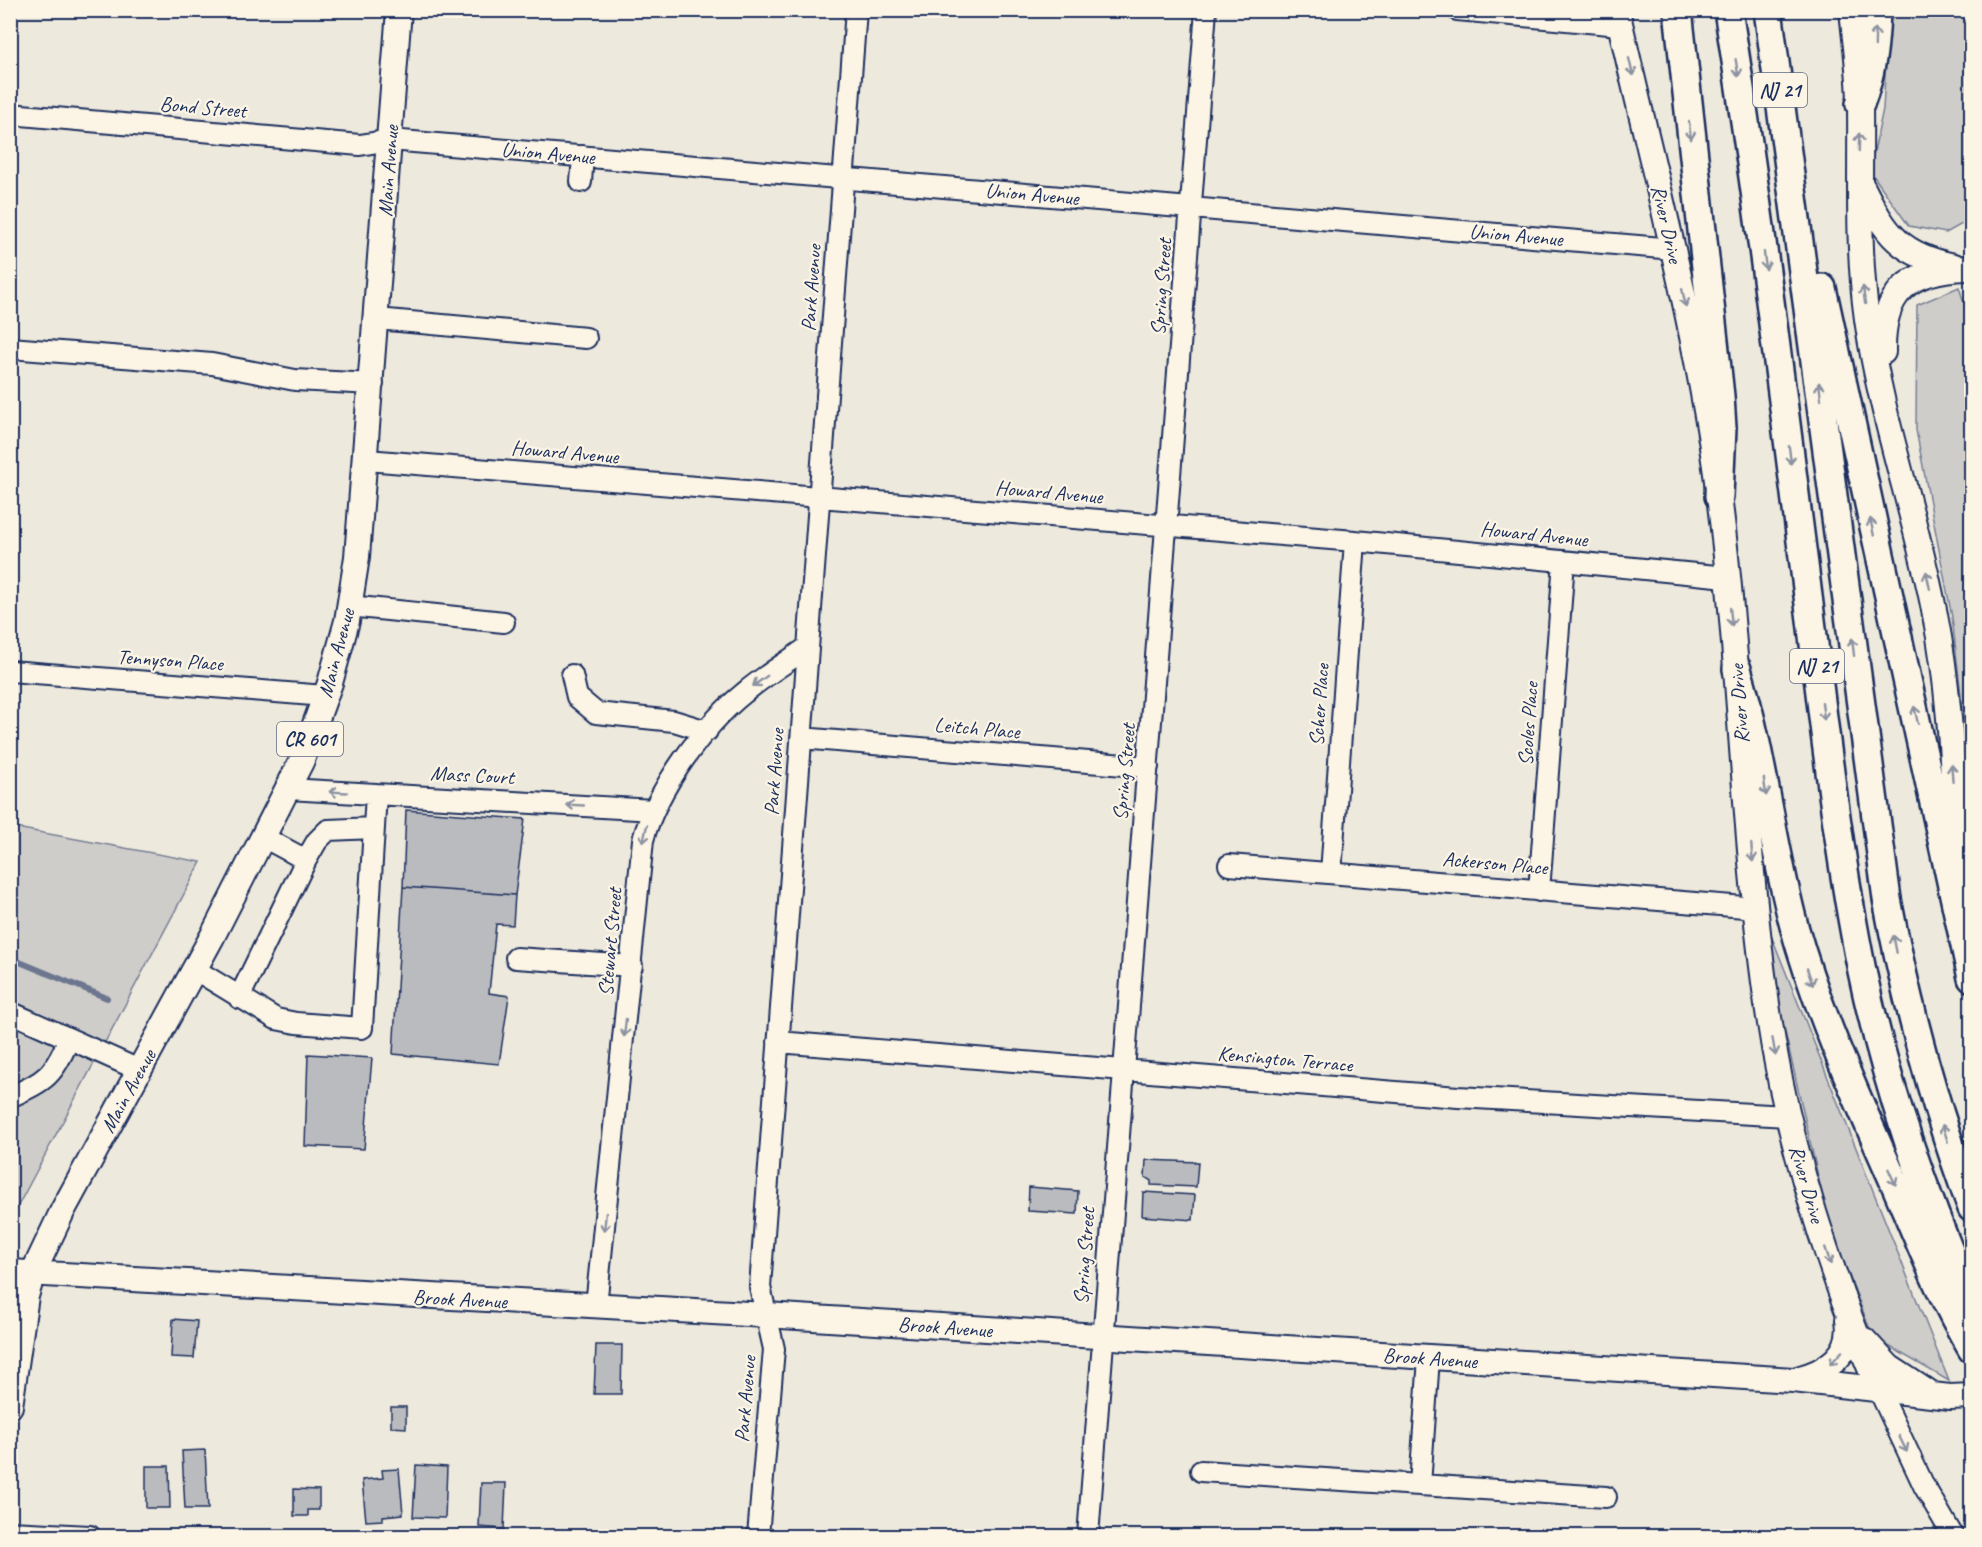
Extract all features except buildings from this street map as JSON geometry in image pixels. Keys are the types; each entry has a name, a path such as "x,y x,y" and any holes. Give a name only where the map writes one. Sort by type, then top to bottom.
{"highway":[{"path":"1678,10 1720,396 1722,428 1719,496"},
{"name":"NJ 21","path":"1728,10 1763,248 1839,836 1863,973 1898,1110 1929,1200 1971,1305"},
{"name":"NJ 21","path":"1768,10 1887,899 1915,1032 1934,1098 1971,1208"},
{"path":"1860,104 1868,83 1875,47 1876,10"},
{"path":"1790,162 1830,323 1860,474 1933,792 1971,977"},
{"path":"1737,669 1755,734 1785,888 1807,966 1856,1094 1968,1343"}],"main road":[{"name":"Main Avenue","path":"10,1406 16,1326 26,1296 22,1272 63,1210 264,837 288,789 325,696 349,606 357,557 373,384 399,10"},
{"path":"1852,10 1860,104 1859,180 1867,317 1890,435 1926,573 1943,655 1960,895 1971,977"},
{"name":"River Drive","path":"1619,18 1674,249 1698,368 1719,496 1768,1010 1788,1116 1817,1222 1847,1312 1879,1390"},
{"path":"1859,180 1886,231 1898,243 1929,260 1969,269"},
{"path":"1890,435 1883,338 1884,319 1891,303 1900,288 1929,272 1969,269"},
{"name":"Brook Avenue","path":"22,1272 766,1315 1792,1380 1961,1397"},
{"path":"1792,1380 1819,1372 1841,1355 1847,1344 1850,1330 1847,1312"},
{"path":"1847,1312 1858,1332 1889,1367 1926,1391 1961,1397"}],"street":[{"name":"Park Avenue","path":"758,1536 774,1349 760,1287 856,10"},
{"name":"Spring Street","path":"1088,1536 1123,1070 1168,525 1206,10"},
{"path":"1457,10 1619,18"},
{"name":"Bond Street","path":"10,114 360,145 390,140"},
{"name":"Union Avenue","path":"390,140 1674,249"},
{"path":"581,182 583,156"},
{"path":"377,319 586,338"},
{"path":"10,348 212,364 295,380 373,384"},
{"name":"Howard Avenue","path":"367,460 1355,541 1727,577"},
{"name":"Scher Place","path":"1331,873 1355,541"},
{"name":"Scoles Place","path":"1539,891 1564,561"},
{"path":"349,606 504,621"},
{"name":"Stewart Street","path":"596,1306 643,840 654,810 667,786 707,731 743,694 808,647"},
{"name":"Tennyson Place","path":"10,671 325,696"},
{"path":"572,675 577,697 596,713 674,720 707,731"},
{"name":"Leitch Place","path":"801,738 1148,767"},
{"name":"Mass Court","path":"288,789 654,810"},
{"path":"194,969 276,1019 296,1023 362,1028 376,794"},
{"path":"239,998 317,841 328,830 374,828"},
{"path":"264,837 306,860"},
{"name":"Ackerson Place","path":"1229,865 1757,908"},
{"path":"516,958 632,966"},
{"path":"10,1012 139,1070"},
{"path":"10,1097 34,1086 55,1071 69,1039"},
{"name":"Kensington Terrace","path":"778,1042 1458,1097 1788,1116"},
{"path":"1420,1485 1429,1358"},
{"path":"1879,1390 1919,1476 1950,1535"},
{"path":"1201,1471 1606,1497"},
{"path":"10,1532 90,1536"}],"shaded area":[{"path":"1889,11 1965,11 1972,30 1971,219 1946,233 1909,226 1870,171 1883,109"},
{"path":"1959,287 1972,328 1971,782 1952,617 1916,430 1917,305"},
{"path":"11,827 201,862 11,1219"},
{"path":"1771,935 1949,1381 1873,1337 1829,1224 1774,984"}],"waterway":[{"path":"10,958 107,998"}]}
